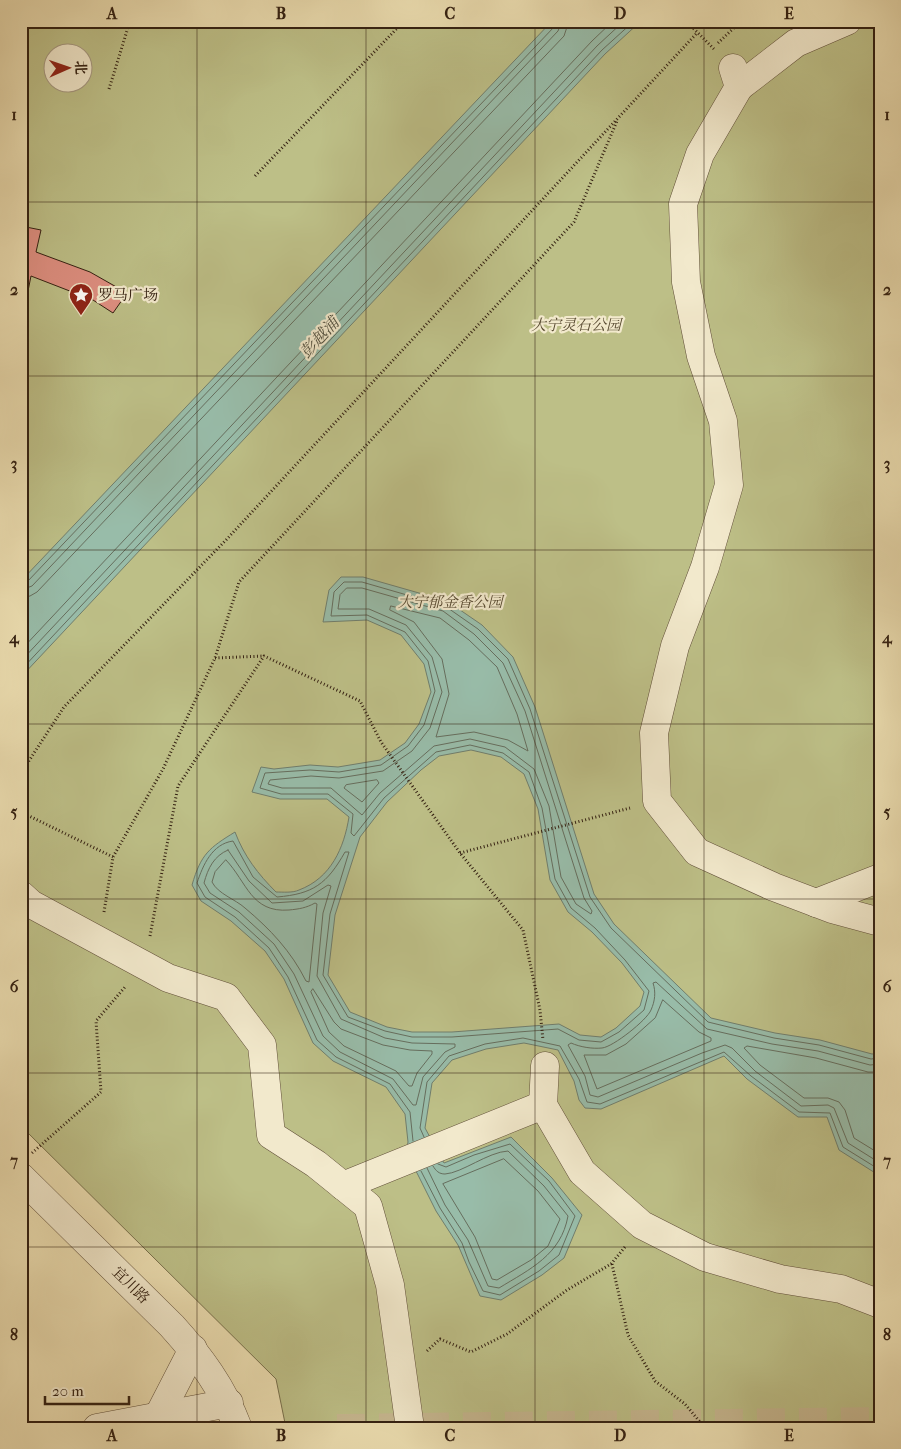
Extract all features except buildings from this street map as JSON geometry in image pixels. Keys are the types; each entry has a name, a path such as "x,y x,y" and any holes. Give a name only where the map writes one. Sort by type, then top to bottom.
{"street":[{"path":"847,21 796,43 736,78 700,154 683,204 686,282 701,356 724,421 729,485 705,567 675,646 654,733 658,801 697,852 816,903 880,922"},
{"path":"816,903 880,878"},
{"path":"21,895 31,904 168,978 226,997 262,1045 271,1135 316,1164 368,1206 390,1285 404,1372 410,1428"},
{"path":"545,1066 543,1105 582,1172 642,1225 705,1257 780,1279 841,1289 880,1304"},
{"path":"343,1186 543,1105"},
{"name":"宜川路","path":"25,1167 192,1349 212,1375 233,1415"},
{"path":"159,1415 192,1349"},
{"path":"96,1428 159,1415 233,1415"}],"path":[{"path":"109,89 130,21"},
{"path":"255,176 404,21"},
{"path":"686,21 713,48 736,78"},
{"path":"713,48 741,21"},
{"path":"21,773 64,708 226,540 697,33"},
{"path":"99,942 113,857 163,768 215,658 238,582 574,222 618,118"},
{"path":"215,658 264,656 360,701 381,742 460,853 523,930 540,1010"},
{"path":"25,1167 101,1092 96,1021 144,966 178,786 264,656"},
{"path":"460,853 658,801"},
{"path":"21,812 113,857"},
{"path":"404,1372 440,1339 471,1352 507,1334 567,1290 612,1264 642,1225"},
{"path":"612,1264 628,1335 655,1380 685,1404 705,1428"}],"green space":[{"name":"大宁灵石公园","path":"21,21 880,21 880,1428 286,1428 276,1379 21,1126"}],"water":[{"name":"彭越浦","path":"552,21 641,21 605,54 21,677 21,581"},
{"path":"341,577 363,577 447,601 482,625 513,657 535,707 594,894 614,924 711,1018 775,1033 820,1040 872,1054 880,1053 880,1176 839,1150 827,1117 798,1117 747,1079 724,1056 601,1109 585,1108 579,1100 574,1081 558,1050 524,1043 486,1049 452,1060 432,1083 425,1128 444,1163 511,1137 552,1178 582,1215 564,1258 542,1275 501,1300 480,1296 458,1245 436,1211 417,1173 405,1158 408,1142 405,1114 386,1087 333,1061 313,1043 284,979 265,951 231,921 201,901 192,885 195,874 207,853 235,832 252,864 276,892 294,892 320,878 328,870 339,851 344,840 349,817 327,799 280,799 252,792 261,767 274,769 310,765 338,767 380,760 405,743 419,724 431,692 424,664 401,635 367,620 323,622 329,590","holes":["471,750 501,757 524,774 538,809 550,880 568,912 592,932 622,963 644,992 640,1006 616,1028 601,1037 580,1035 559,1024 452,1032 412,1032 387,1027 350,1012 328,975 335,915 360,837 387,802 439,756"]}],"tunnel":[{"path":"337,1428 880,1421"}],"place":[{"name":"罗马广场","path":"81,316"}],"park label":[{"name":"大宁郁金香公园","path":"450,602"}]}
